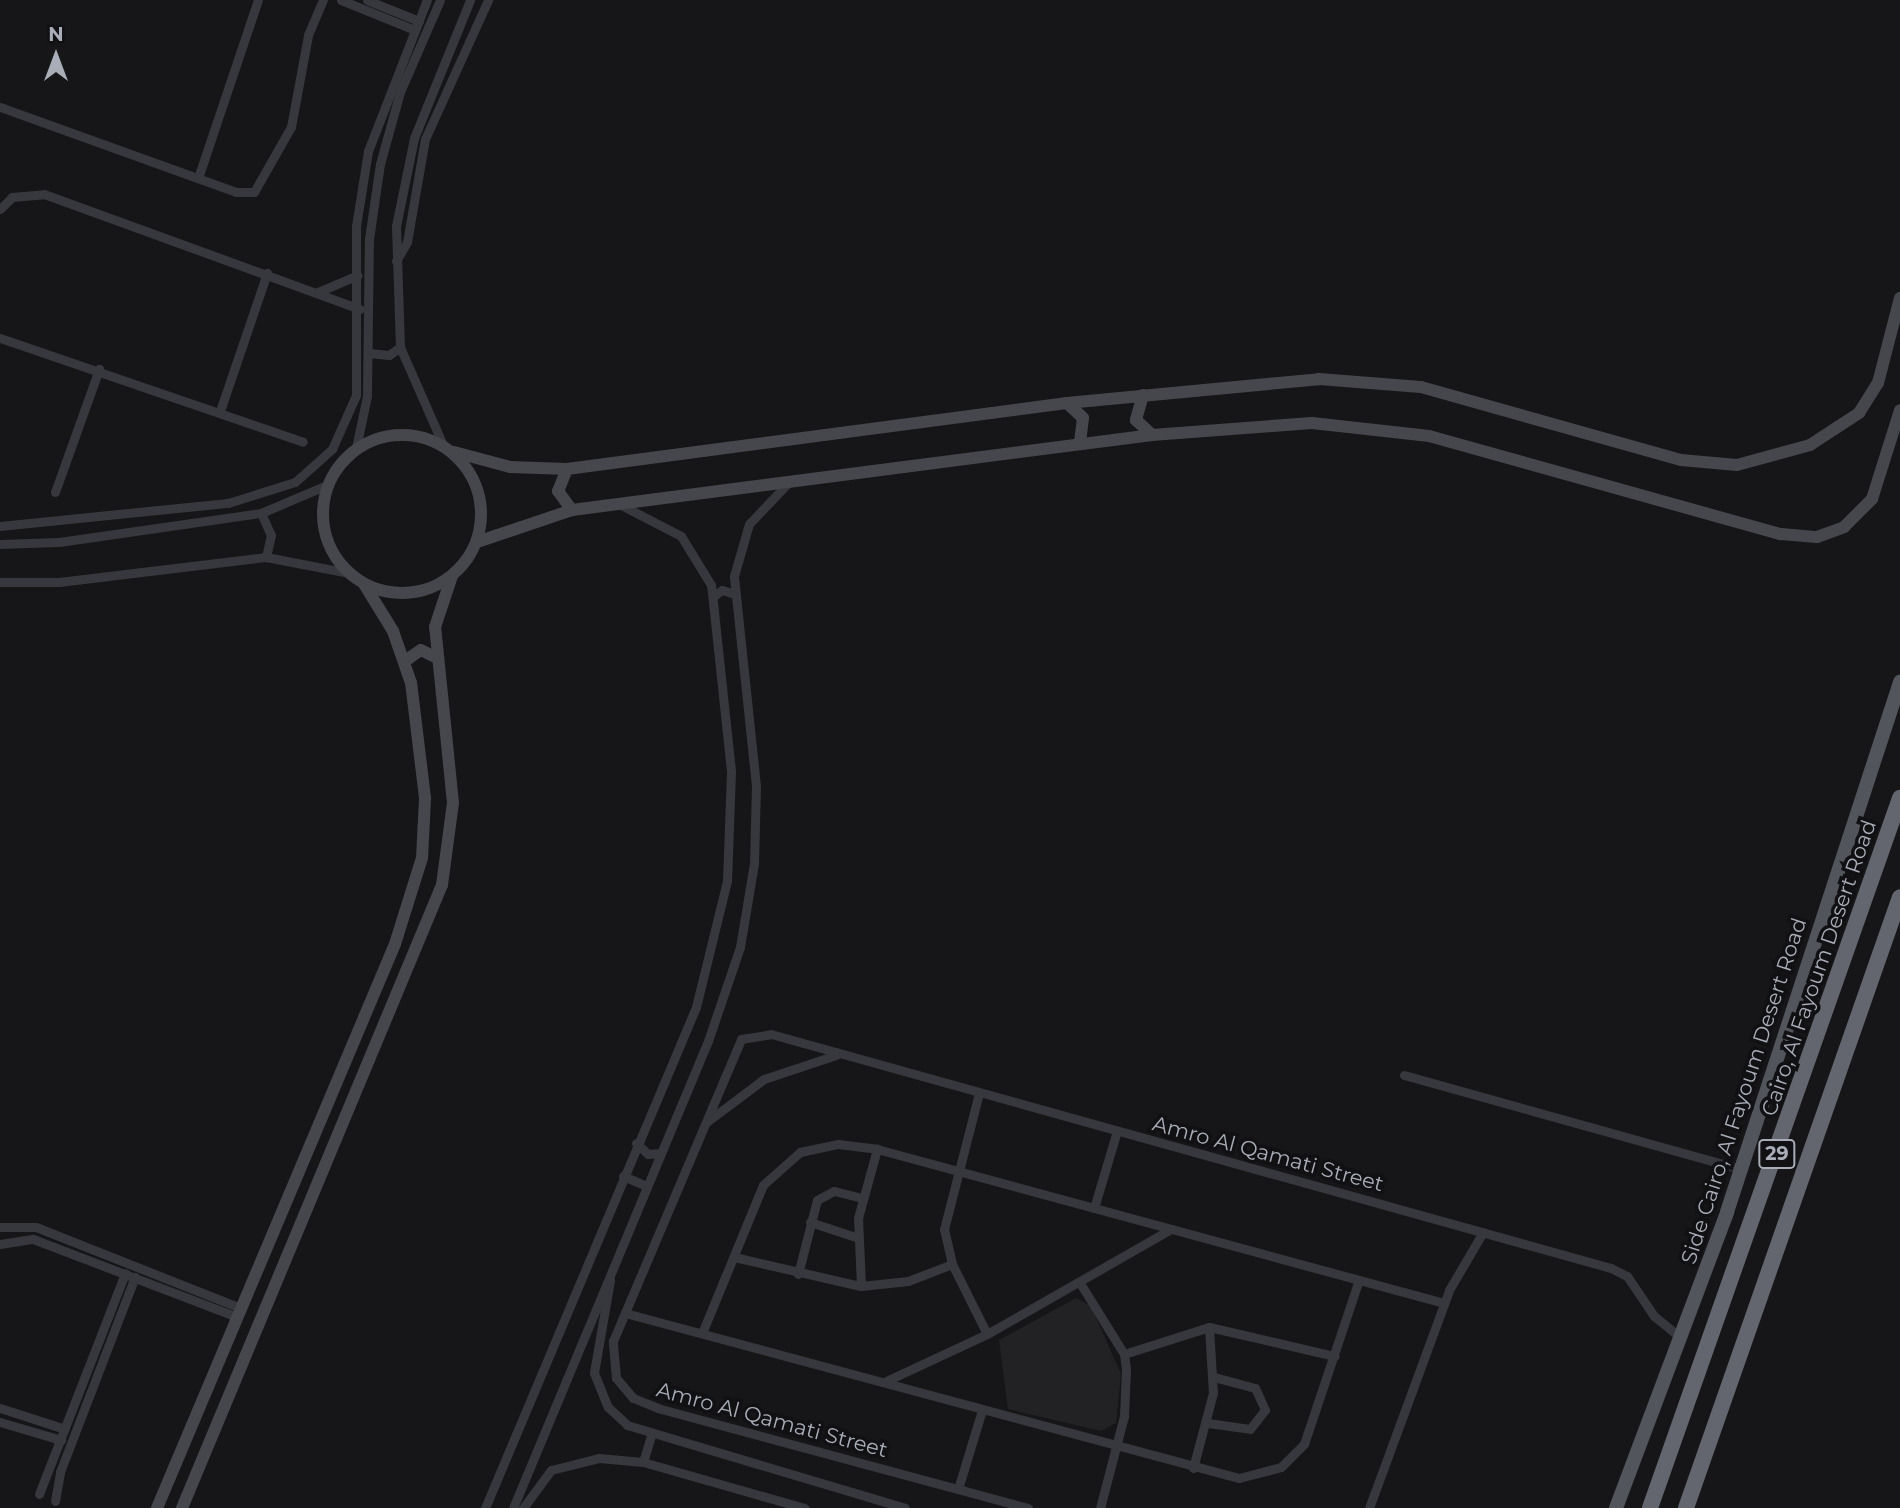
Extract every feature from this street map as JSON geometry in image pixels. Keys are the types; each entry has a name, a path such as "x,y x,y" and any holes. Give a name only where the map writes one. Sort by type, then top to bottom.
{"highway":[{"name":"Cairo, Al Fayoum Desert Road","path":"1650,1508 1900,798"},
{"name":"29","path":"1686,1508 1900,897"}],"main road":[{"name":"Side Cairo, Al Fayoum Desert Road","path":"1616,1508 1681,1338 1741,1169 1900,682"}],"street":[{"path":"198,178 258,0"},
{"path":"0,107 242,193 261,186 291,127 308,34 323,0"},
{"path":"341,0 417,25"},
{"path":"367,0 417,25"},
{"path":"0,526 228,503 295,482 332,449 352,411 355,275 368,151 427,0"},
{"path":"356,448 369,353 367,274 389,128 440,0"},
{"path":"470,0 414,138 396,261 400,346 448,449 480,496 477,542"},
{"path":"396,261 407,242 425,139 488,0"},
{"path":"0,209 12,197 44,194 267,273 356,308 368,309"},
{"path":"220,411 267,273"},
{"path":"318,292 355,275 367,274"},
{"path":"0,544 59,542 261,513 327,485 356,448 384,436 414,435 448,449 510,467 567,469 1067,403 1285,380 1388,382 1455,395 1681,460 1756,462 1821,440 1859,413 1878,383 1900,298"},
{"path":"0,338 99,369 303,442"},
{"path":"369,353 390,355 400,346"},
{"path":"55,492 99,369"},
{"path":"1143,395 1136,420 1152,435"},
{"path":"1067,403 1085,423 1080,444"},
{"path":"182,1508 351,1110 447,863 452,778 435,657 437,612 452,576 477,542 531,519 572,510 1152,435 1286,424 1391,429 1808,538 1844,527 1872,499 1900,410"},
{"path":"567,469 558,491 572,510"},
{"path":"513,1508 727,989 751,889 755,761 735,594 741,541 759,510 787,484"},
{"path":"327,485 324,533 349,573 364,584 394,593 425,590 452,576"},
{"path":"485,1508 636,1143 696,1007 727,881 731,771 714,596 702,564 681,536 620,505"},
{"path":"261,513 271,535 266,557"},
{"path":"0,582 59,582 266,557 349,573"},
{"path":"157,1508 395,944 422,858 422,757 405,661 364,584"},
{"path":"714,596 722,590 735,594"},
{"path":"405,661 421,650 435,657"},
{"name":"Amro Al Qamati Street","path":"1028,1508 633,1398 611,1366 625,1313 734,1048 750,1034 841,1054 1622,1272 1654,1316 1681,1338"},
{"name":"Amro Al Qamati Street","path":"704,1125 764,1079 841,1054"},
{"path":"1404,1074 1741,1169"},
{"path":"979,1093 957,1170 944,1229 952,1264 988,1334"},
{"path":"329,1100 351,1110"},
{"path":"1094,1208 1117,1131"},
{"path":"313,1137 336,1144"},
{"path":"636,1143 648,1154 661,1153"},
{"path":"702,1333 763,1185 786,1160 818,1146 877,1149 1444,1303"},
{"path":"862,1286 856,1237 863,1198 877,1149"},
{"path":"623,1176 647,1186"},
{"path":"798,1274 817,1200 827,1192 863,1198"},
{"path":"810,1222 856,1237"},
{"path":"0,1227 36,1227 195,1290 239,1313"},
{"path":"884,1382 988,1334 1171,1229"},
{"path":"1368,1506 1444,1303 1483,1232"},
{"path":"0,1244 33,1239 192,1300 239,1313"},
{"path":"733,1257 798,1274 862,1286 908,1281 952,1264"},
{"path":"39,1494 125,1273"},
{"path":"610,1276 593,1350 597,1385 617,1416 651,1436 905,1508"},
{"path":"55,1501 63,1463 135,1277"},
{"path":"625,1313 1193,1468 1254,1477 1290,1461 1309,1434 1359,1280"},
{"path":"1080,1283 1124,1354 1126,1401 1100,1508"},
{"path":"192,1300 195,1290"},
{"path":"1124,1354 1209,1327 1335,1356"},
{"path":"1193,1468 1208,1423 1214,1377 1209,1327"},
{"path":"1208,1423 1250,1429 1265,1410 1255,1388 1214,1377"},
{"path":"0,1408 65,1429"},
{"path":"958,1489 982,1410"},
{"path":"0,1422 61,1440"},
{"path":"643,1462 651,1436"},
{"path":"523,1508 558,1466 599,1458 643,1462 806,1508"},
{"path":"53,1459 63,1463"}],"shaded area":[{"path":"1076,1298 1091,1306 1121,1374 1116,1423 1101,1431 1008,1409 999,1340"}]}
